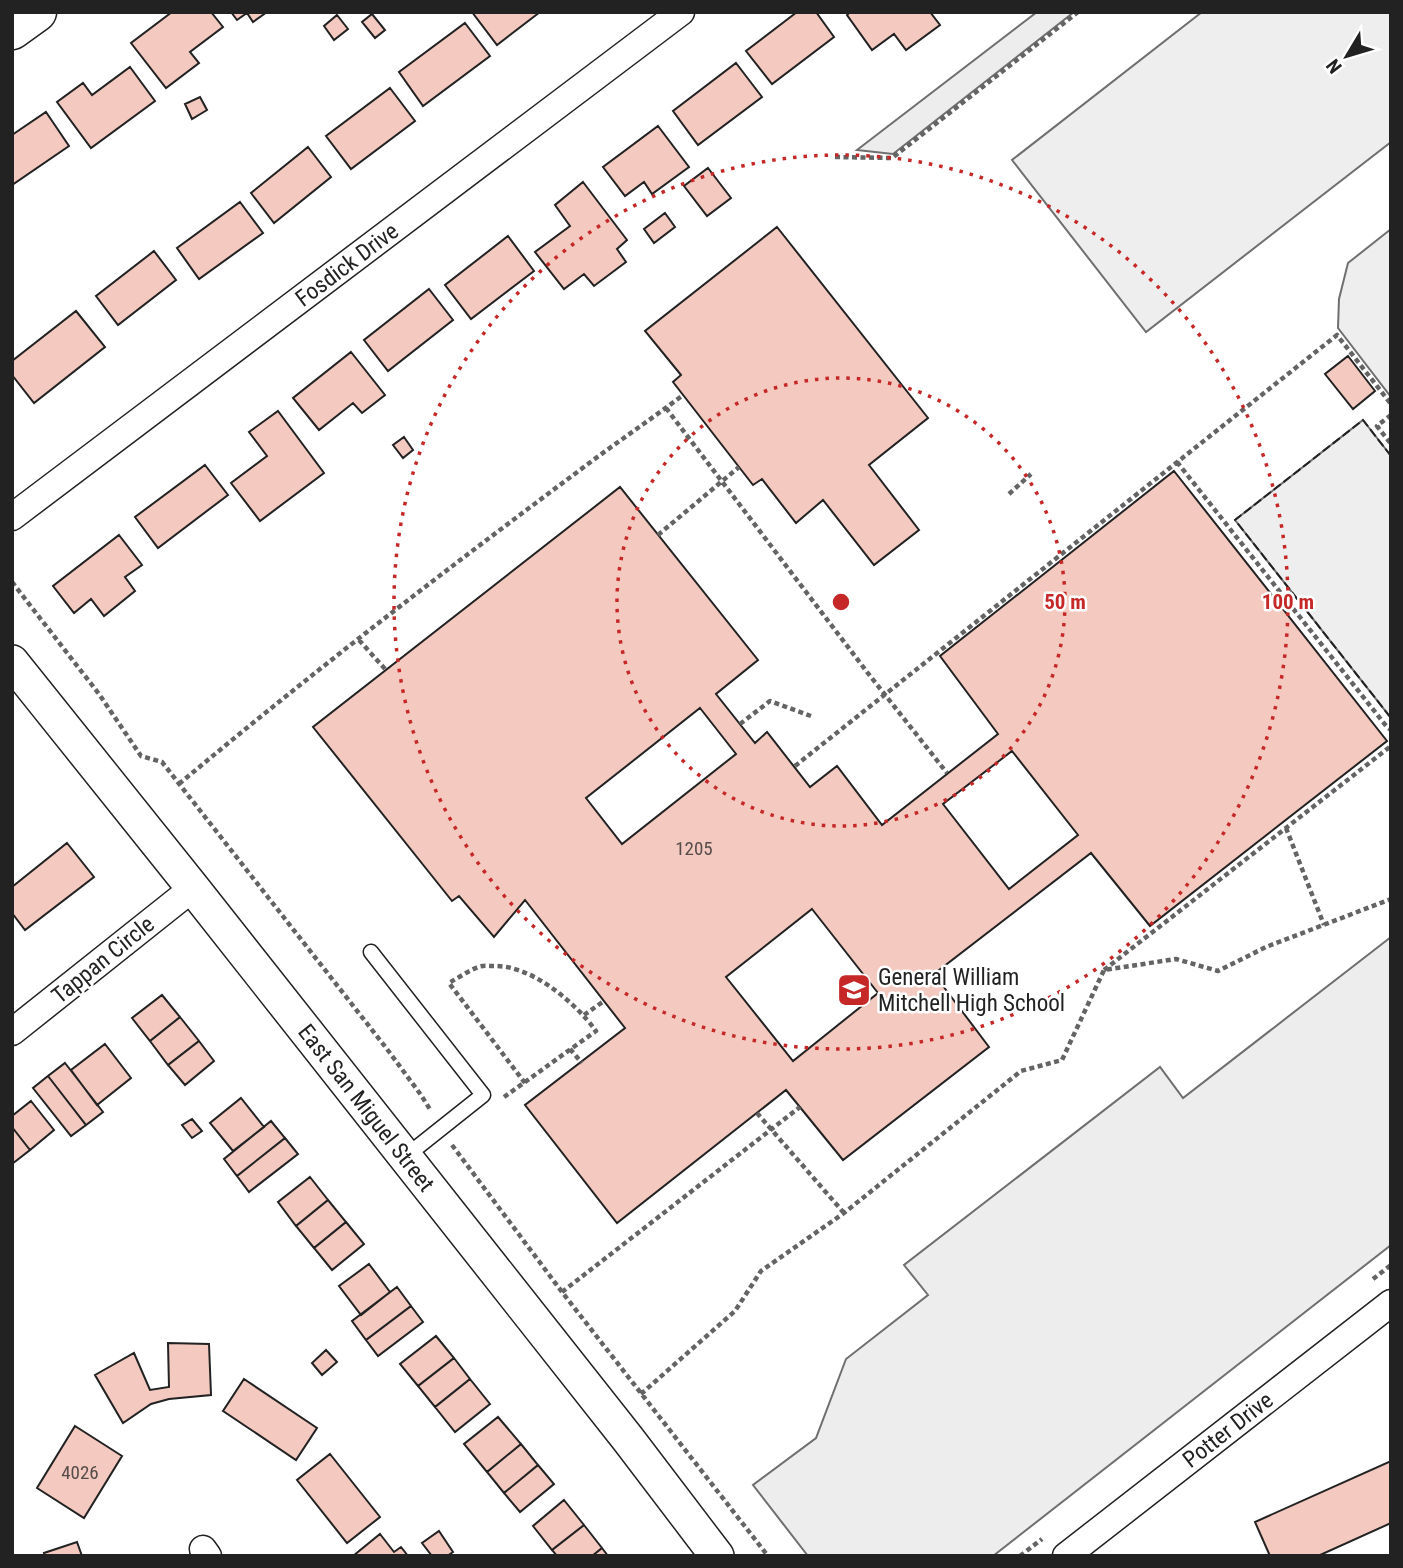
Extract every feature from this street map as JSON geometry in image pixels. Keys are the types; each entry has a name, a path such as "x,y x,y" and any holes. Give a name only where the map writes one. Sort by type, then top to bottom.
{"main road":[{"path":"12,30 37,12"}],"street":[{"name":"Fosdick Drive","path":"12,517 681,12"},
{"name":"East San Miguel Street","path":"12,662 628,1439 716,1556"},
{"name":"Tappan Circle","path":"12,1032 193,888"},
{"name":"Potter Drive","path":"1066,1556 1391,1303"}],"lane":[{"path":"371,952 483,1096 405,1157"}],"path":[{"path":"835,157 892,158 1078,12"},
{"path":"794,766 1337,335 1391,404"},
{"path":"179,784 247,727 570,477 683,395"},
{"path":"666,408 947,774"},
{"path":"1391,415 1377,426 1391,444"},
{"path":"1177,463 1391,730"},
{"path":"658,535 739,467"},
{"path":"1009,494 1031,474"},
{"path":"12,582 99,694 141,756 162,762 387,1049 421,1095 447,1139 562,1292 768,1556"},
{"path":"359,640 385,669"},
{"path":"740,724 770,701 811,716"},
{"path":"641,1394 734,1311 761,1271 844,1213 1021,1072 1062,1060 1104,970 1391,746"},
{"path":"1286,828 1324,925"},
{"path":"1104,970 1176,959 1218,971 1266,947 1391,899"},
{"path":"503,1099 525,1083 570,1049 596,1031 584,1015 553,989 506,966 480,966 449,983 525,1083"},
{"path":"584,1015 604,1001"},
{"path":"570,1049 582,1063"},
{"path":"562,1292 800,1107"},
{"path":"757,1113 844,1213"}],"shaded area":[{"path":"1037,12 1074,12 893,154 857,150"},
{"path":"1202,12 1391,12 1391,142 1146,332 1012,160"},
{"path":"1391,229 1391,397 1338,328 1339,299 1348,263"},
{"path":"1363,420 1391,456 1391,718 1235,520"},
{"path":"1391,937 1391,1245 993,1556 808,1556 753,1485 816,1438 846,1359 928,1295 904,1265 1160,1067 1183,1098"}],"building":[{"path":"172,12 211,12 223,27 190,52 199,63 166,88 131,43"},
{"path":"231,12 267,12 253,22 247,13 237,20"},
{"path":"472,12 540,12 497,45"},
{"path":"797,12 816,12 834,37 772,84 746,51"},
{"path":"850,12 930,12 940,25 906,50 894,34 872,50 847,15"},
{"path":"372,14 385,30 375,38 362,22"},
{"path":"337,15 348,29 334,40 324,26"},
{"path":"465,23 490,56 423,106 399,72"},
{"path":"736,63 762,97 698,145 673,111"},
{"path":"130,67 155,101 91,148 57,102 83,83 92,95"},
{"path":"390,88 415,121 351,169 326,136"},
{"path":"200,97 207,110 192,119 185,104"},
{"path":"46,112 69,146 12,185 12,135"},
{"path":"658,126 689,167 652,194 644,182 625,196 603,167"},
{"path":"308,147 331,177 274,223 251,193"},
{"path":"708,168 731,198 707,216 684,186"},
{"path":"583,182 627,240 617,249 626,262 594,286 584,274 564,289 535,252 570,226 555,205"},
{"path":"240,202 263,233 199,279 177,248"},
{"path":"665,213 675,227 654,243 644,229"},
{"path":"777,227 928,418 869,465 919,530 874,565 823,500 796,523 762,479 753,485 673,382 681,375 645,331"},
{"path":"508,236 534,271 471,319 445,285"},
{"path":"154,251 176,280 118,325 96,296"},
{"path":"429,289 453,320 388,371 364,340"},
{"path":"76,311 105,347 34,403 12,375 12,361"},
{"path":"351,352 385,395 362,413 353,403 319,430 293,398"},
{"path":"1348,356 1375,391 1353,409 1325,374"},
{"path":"278,411 324,473 260,521 231,483 267,456 249,432"},
{"path":"404,437 413,450 403,458 393,445"},
{"path":"205,465 228,495 158,548 135,517"},
{"name":"General William Mitchell High School","path":"1174,471 1387,741 1150,926 1091,853 934,974 989,1047 843,1160 786,1090 617,1223 525,1105 625,1028 525,900 494,937 459,896 452,901 313,727 620,487 758,660 716,694 755,743 767,732 810,787 837,766 882,825 998,734 940,656","holes":["700,708 736,754 622,844 586,798","1012,751 1078,835 1009,889 943,804","812,909 878,993 793,1061 726,977"]},
{"path":"119,535 142,565 125,577 135,591 104,616 91,599 74,613 53,586"},
{"path":"67,843 94,877 25,930 12,913 12,887"},
{"path":"162,995 180,1017 150,1041 132,1018"},
{"path":"180,1017 199,1041 168,1065 150,1041"},
{"path":"199,1041 214,1061 185,1085 168,1065"},
{"path":"105,1044 131,1078 97,1105 71,1070"},
{"path":"65,1063 103,1112 86,1125 48,1076"},
{"path":"48,1076 86,1125 71,1136 33,1088"},
{"path":"241,1098 264,1127 233,1151 210,1123"},
{"path":"31,1101 54,1130 30,1150 12,1127 12,1116"},
{"path":"192,1119 202,1131 192,1138 182,1125"},
{"path":"271,1121 285,1138 237,1176 224,1159"},
{"path":"12,1127 30,1150 12,1164"},
{"path":"285,1138 298,1154 249,1192 237,1176"},
{"path":"310,1177 328,1200 296,1226 278,1202"},
{"path":"328,1200 346,1222 314,1248 296,1226"},
{"path":"346,1222 364,1244 332,1270 314,1248"},
{"path":"369,1264 390,1292 361,1315 339,1286"},
{"path":"397,1287 411,1306 366,1340 352,1321"},
{"path":"411,1306 423,1322 378,1356 366,1340"},
{"path":"436,1336 454,1358 418,1386 400,1364"},
{"path":"168,1343 209,1344 211,1395 169,1399 151,1404 123,1423 95,1375 134,1353 150,1390 169,1387"},
{"path":"326,1350 337,1362 322,1375 312,1363"},
{"path":"454,1358 470,1379 435,1407 418,1386"},
{"path":"244,1379 317,1428 296,1460 223,1411"},
{"path":"470,1379 490,1404 455,1432 435,1407"},
{"path":"498,1417 521,1444 487,1472 464,1444"},
{"path":"75,1426 122,1456 84,1518 37,1488"},
{"path":"521,1444 538,1465 504,1493 487,1472"},
{"path":"330,1454 380,1517 347,1543 297,1480"},
{"path":"1391,1461 1391,1523 1318,1556 1270,1556 1255,1522"},
{"path":"538,1465 554,1484 520,1512 504,1493"},
{"path":"564,1500 584,1525 552,1550 533,1526"},
{"path":"584,1525 602,1548 592,1556 557,1556 552,1550"},
{"path":"439,1531 453,1552 447,1556 432,1556 422,1543"},
{"path":"380,1534 394,1552 401,1547 408,1556 353,1556"},
{"path":"77,1542 82,1556 45,1556 44,1553"},
{"path":"602,1548 608,1556 592,1556"}],"fence":[{"path":"1391,456 1363,420 1235,520 1391,718"}],"place":[{"name":"General William Mitchell High School","path":"854,990"}]}
